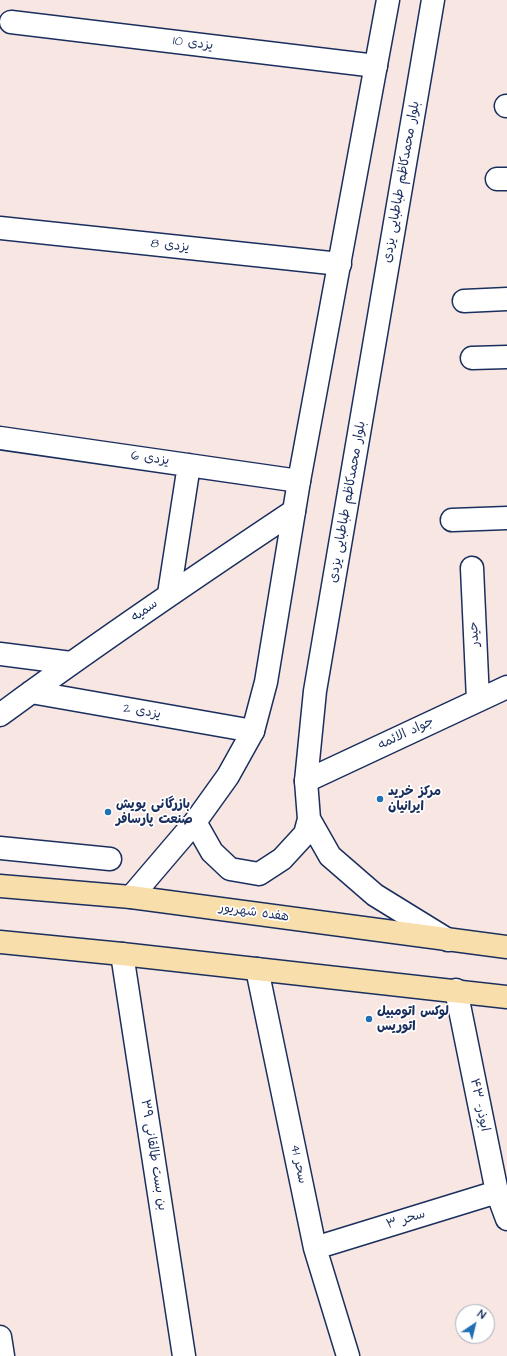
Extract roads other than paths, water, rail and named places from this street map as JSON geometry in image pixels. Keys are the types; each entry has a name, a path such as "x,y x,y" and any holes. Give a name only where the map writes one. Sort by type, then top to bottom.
{"main road":[{"name":"هفده شهریور","path":"0,886 131,897 507,947"},
{"path":"0,942 456,990 507,997"}],"street":[{"path":"131,897 195,822 228,776 253,731 266,682 299,481 388,0"},
{"name":"بلوار محمدکاظم طباطبایی یزدی","path":"433,0 315,691 306,781 308,819 330,856 375,895 448,940"},
{"name":"یزدی 10","path":"11,22 376,66"},
{"name":"یزدی 8","path":"0,228 340,264"},
{"path":"464,301 507,299"},
{"path":"472,358 507,357"},
{"name":"یزدی 6","path":"0,438 299,481"},
{"path":"169,594 189,465"},
{"name":"سمیه","path":"0,716 71,663 169,594 294,511"},
{"path":"452,520 507,518"},
{"name":"حیدر","path":"472,568 478,700"},
{"path":"0,654 71,663"},
{"name":"جواد الائمه","path":"306,781 507,687"},
{"name":"یزدی 2","path":"31,692 253,731"},
{"path":"195,822 212,852 230,870 259,874 282,859 305,834 308,819"},
{"path":"0,848 110,859"},
{"name":"بن‌ بست طالقانی ۳۹","path":"122,954 184,1356"},
{"name":"سحر 41","path":"258,969 315,1248 348,1356"},
{"name":"ابوذر- ۴۳","path":"456,990 497,1192 507,1219"},
{"name":"سحر ۳","path":"315,1248 497,1192"},
{"path":"0,1337 3,1356"}],"place":[{"name":"مرکز خرید ایرانیان","path":"380,799"},
{"name":"بازرگانی پویش صنعت پارسافر","path":"108,812"},
{"name":"لوکس اتومبیل اتوریس","path":"369,1019"}]}
